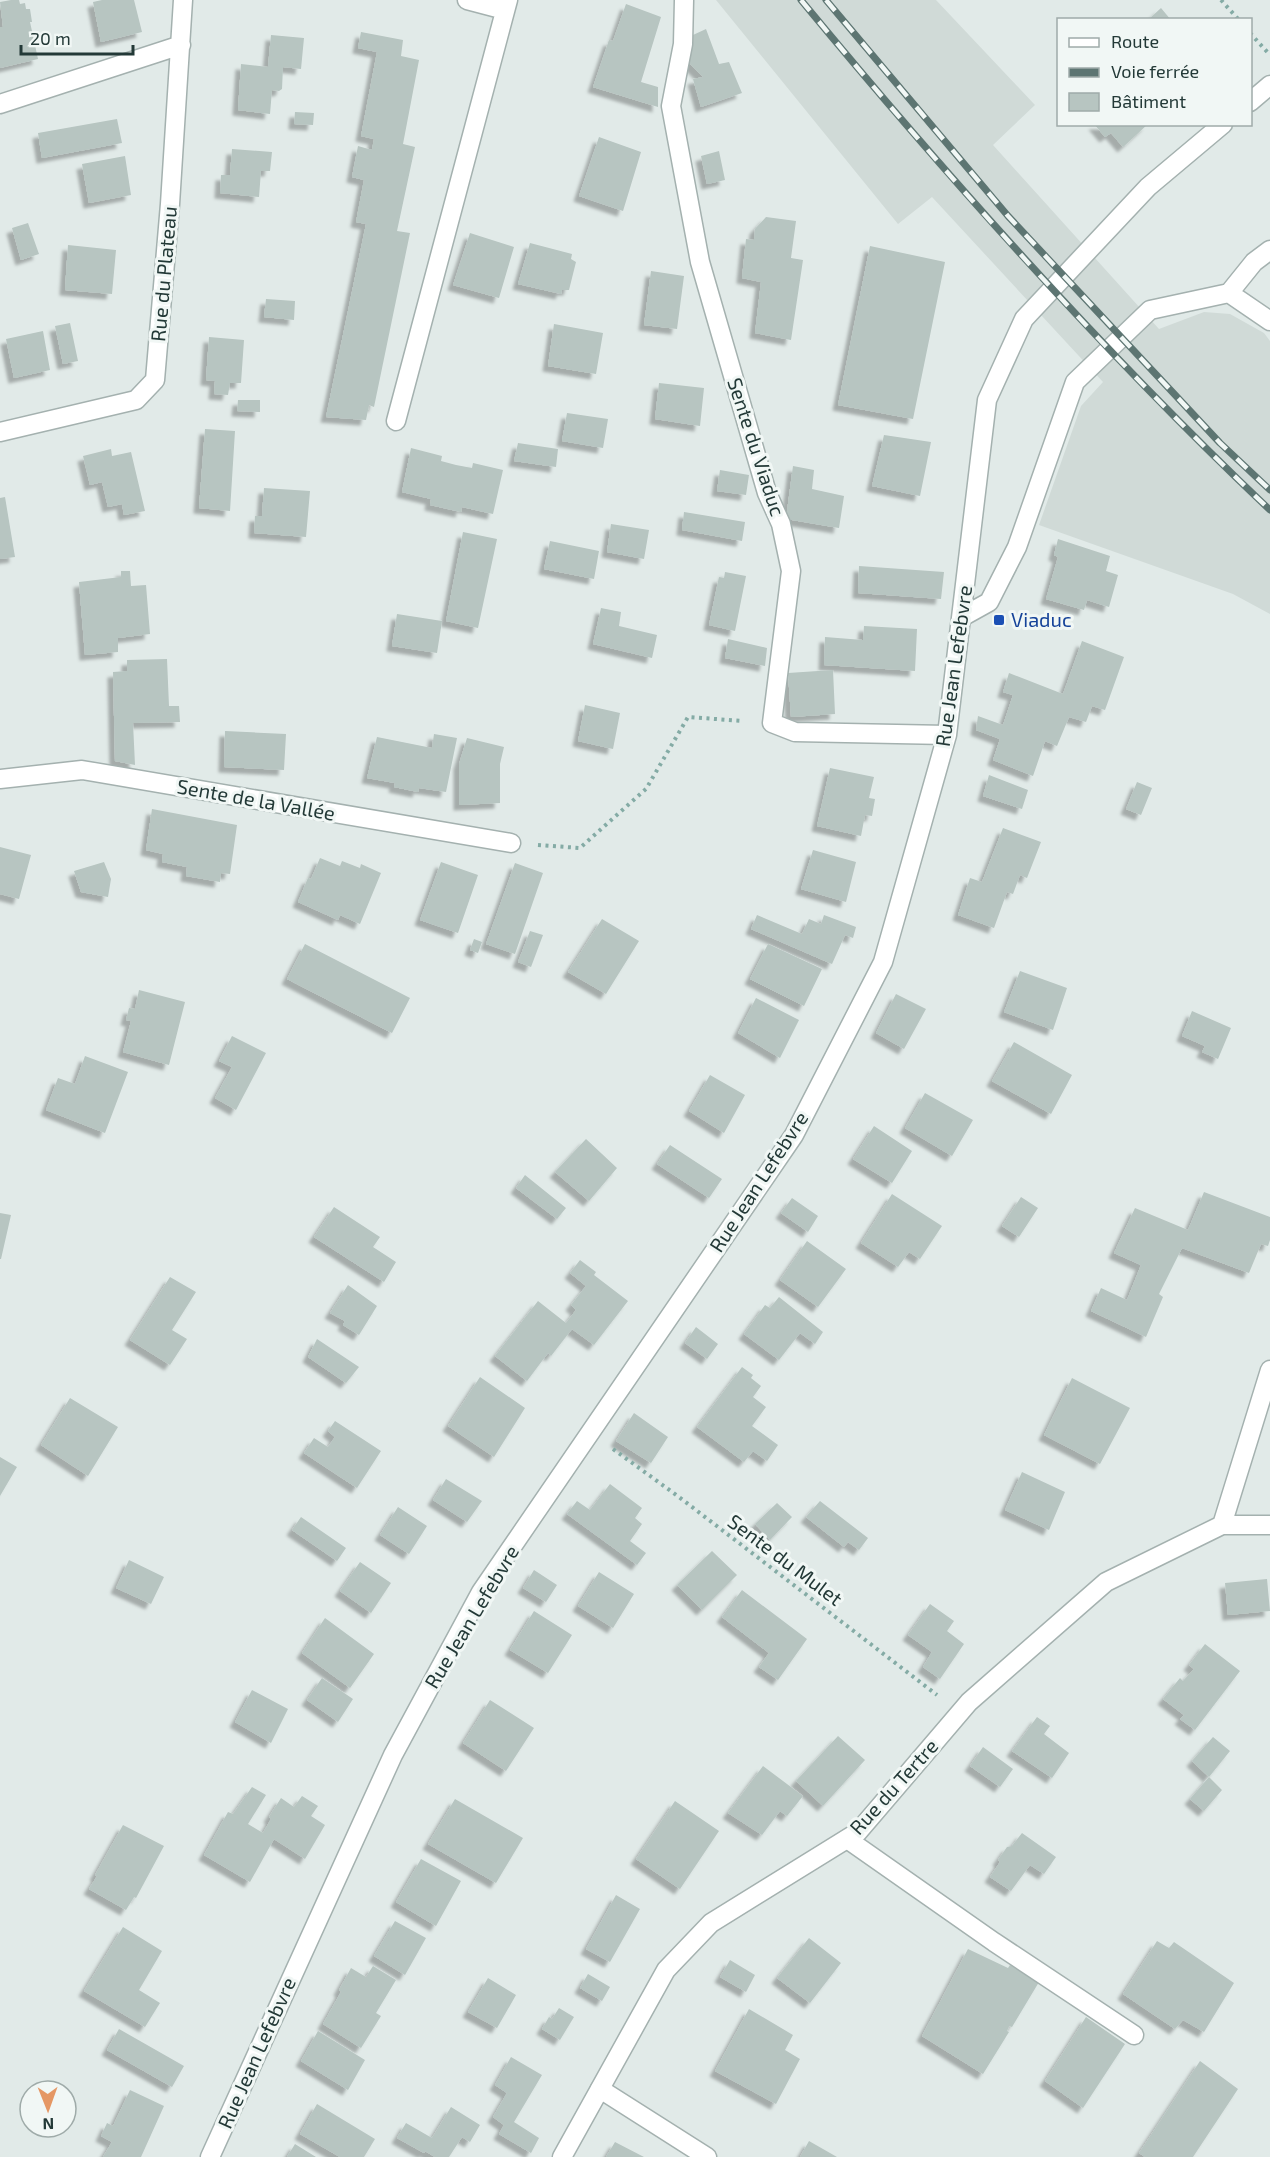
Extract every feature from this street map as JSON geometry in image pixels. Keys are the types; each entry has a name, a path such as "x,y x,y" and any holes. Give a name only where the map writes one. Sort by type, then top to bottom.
{"street":[{"name":"Rue du Plateau","path":"0,432 136,400 155,380 182,45 183,0"},
{"path":"396,421 506,5 467,0"},
{"name":"Sente du Viaduc","path":"684,0 683,44 671,106 700,262 767,493 781,524 791,571 772,723 795,732 947,735"},
{"path":"0,104 182,45"},
{"path":"1252,101 1270,85"},
{"name":"Rue Jean Lefebvre","path":"210,2157 393,1755 482,1592 794,1135 884,962 947,735 987,400 1024,319 1148,187 1221,126"},
{"path":"962,617 989,602 1017,547 1075,382 1150,310 1229,293 1254,262 1270,250"},
{"path":"1229,293 1270,321"},
{"name":"Sente de la Vallée","path":"0,779 82,770 511,843"},
{"path":"1222,1525 1270,1370"},
{"name":"Rue du Tertre","path":"562,2157 666,1970 711,1923 858,1832 969,1702 1106,1582 1222,1525 1270,1525"},
{"path":"847,1839 994,1942 1134,2035"},
{"path":"600,2089 707,2157"}],"path":[{"path":"1221,0 1237,18"},
{"path":"1252,34 1270,55"},
{"path":"511,843 580,848 646,789 688,717 730,720"},
{"name":"Sente du Mulet","path":"591,1433 679,1497 959,1714"}],"shaded area":[{"path":"716,0 936,0 1035,105 993,145 1159,329 1204,312 1230,314 1264,333 1270,341 1270,614 1233,594 1039,525 1081,406 1103,382 932,197 898,224"}],"building":[{"path":"19,0 20,4 25,3 26,9 30,9 32,22 30,22 38,59 0,68 0,27 3,27 0,2"},
{"path":"134,0 142,32 101,42 93,2"},
{"path":"626,4 661,17 641,82 658,87 658,107 593,87 609,40 613,41"},
{"path":"1161,8 1169,18 1150,18"},
{"path":"706,29 719,64 729,62 742,93 701,107 693,79 703,77 689,63 693,35"},
{"path":"361,32 403,40 401,56 419,60 403,144 415,147 397,231 410,233 374,407 369,405 366,420 326,417 366,224 356,222 364,180 352,177 358,146 372,150 374,139 361,136 377,52 358,48"},
{"path":"271,35 304,38 301,69 283,67 282,89 272,90 270,114 238,110 241,64 268,67"},
{"path":"295,112 314,113 313,125 294,124"},
{"path":"117,119 122,143 42,158 38,133"},
{"path":"1096,126 1146,126 1123,147 1111,133 1105,137"},
{"path":"599,137 641,152 623,211 579,196"},
{"path":"232,149 272,152 270,171 261,171 259,197 220,193 221,175 230,175"},
{"path":"719,151 725,180 707,184 701,156"},
{"path":"125,156 131,195 89,203 82,164"},
{"path":"766,217 796,221 791,258 803,260 791,340 755,333 761,282 742,278 746,239 754,240 755,229"},
{"path":"28,223 39,254 21,260 12,228"},
{"path":"470,233 514,247 499,298 453,285"},
{"path":"530,243 572,254 571,259 576,262 569,290 562,290 561,294 518,284"},
{"path":"68,245 116,250 112,294 65,290"},
{"path":"870,246 945,262 913,419 838,405"},
{"path":"651,271 684,276 677,329 644,325"},
{"path":"266,299 295,301 294,320 264,317"},
{"path":"70,323 78,361 63,364 55,326"},
{"path":"554,324 603,333 596,374 548,366"},
{"path":"43,331 50,370 14,378 6,339"},
{"path":"209,337 244,340 241,383 230,383 228,395 214,394 215,381 206,380"},
{"path":"659,383 704,388 700,426 655,419"},
{"path":"238,400 260,400 260,412 237,411"},
{"path":"567,413 608,419 603,448 562,441"},
{"path":"205,429 235,431 230,511 199,508"},
{"path":"884,435 931,442 920,496 872,486"},
{"path":"518,443 558,449 556,467 514,461"},
{"path":"411,448 442,456 441,461 456,465 472,468 473,463 503,470 493,514 462,507 461,512 430,505 431,499 402,492"},
{"path":"111,449 112,456 131,452 145,511 124,515 122,504 108,507 102,482 90,485 83,456"},
{"path":"793,466 814,470 812,489 844,496 839,528 786,519"},
{"path":"720,470 749,475 746,495 717,491"},
{"path":"264,488 310,491 306,537 254,533 255,516 262,516"},
{"path":"5,497 15,557 0,559 0,498"},
{"path":"684,512 745,522 742,541 682,530"},
{"path":"611,524 649,530 644,559 607,552"},
{"path":"463,532 497,539 478,628 446,621"},
{"path":"1058,539 1110,556 1106,571 1118,575 1109,607 1087,600 1084,610 1046,599 1058,557 1054,555"},
{"path":"550,541 599,551 594,579 544,569"},
{"path":"859,566 944,572 941,599 858,593"},
{"path":"121,571 130,571 131,586 146,585 150,634 118,638 118,652 85,655 79,582 121,577"},
{"path":"725,572 746,576 735,631 709,625 719,577 724,578"},
{"path":"601,608 621,612 619,626 657,635 652,658 593,644"},
{"path":"397,614 442,621 437,653 392,646"},
{"path":"864,626 917,629 915,671 824,665 825,637 863,640"},
{"path":"728,639 767,648 765,666 725,658"},
{"path":"1082,641 1124,657 1105,710 1092,706 1086,722 1069,717 1057,746 1045,741 1033,776 993,760 1000,739 976,730 978,716 1003,725 1013,695 1003,692 1009,673 1063,694"},
{"path":"167,659 169,706 179,706 180,722 133,723 135,765 115,761 113,672 127,671 127,660"},
{"path":"833,670 835,714 791,717 788,673"},
{"path":"585,705 620,713 613,749 578,741"},
{"path":"225,731 286,734 284,770 224,767"},
{"path":"434,734 457,738 446,792 419,788 418,792 394,787 395,783 367,778 377,737 432,748"},
{"path":"467,738 504,747 500,764 500,803 459,805 459,764"},
{"path":"830,768 874,777 869,798 875,799 872,816 865,815 861,836 817,826"},
{"path":"989,775 1028,790 1022,809 983,796"},
{"path":"1137,782 1152,788 1141,815 1126,809"},
{"path":"152,809 237,825 230,874 221,873 220,882 186,876 187,867 162,862 163,854 146,850"},
{"path":"1003,828 1041,842 1027,878 1020,875 1013,894 1007,892 994,928 958,915 970,878 982,882"},
{"path":"0,847 31,855 19,899 0,894"},
{"path":"813,850 856,862 846,902 801,889"},
{"path":"320,858 340,866 342,861 360,868 361,864 381,873 360,924 340,915 338,920 298,902"},
{"path":"104,862 111,879 108,897 81,892 74,871"},
{"path":"441,862 478,875 458,933 420,920"},
{"path":"515,863 543,873 515,954 486,944"},
{"path":"757,915 802,934 809,919 821,924 824,915 856,927 853,938 845,935 832,964 751,929"},
{"path":"602,919 639,941 606,994 568,972"},
{"path":"530,931 543,935 531,967 518,962"},
{"path":"474,939 482,942 478,953 470,950"},
{"path":"305,944 410,998 392,1033 287,979"},
{"path":"768,944 822,969 804,1006 750,979"},
{"path":"1020,971 1067,988 1053,1030 1004,1012"},
{"path":"139,990 185,1002 169,1065 123,1052 131,1021 126,1020 129,1008 135,1009"},
{"path":"896,994 926,1009 904,1049 876,1033"},
{"path":"756,998 799,1020 780,1058 738,1033"},
{"path":"1192,1011 1231,1028 1218,1059 1202,1052 1205,1046 1182,1036"},
{"path":"232,1036 266,1053 236,1110 215,1098 232,1067 219,1061"},
{"path":"1014,1042 1072,1075 1051,1114 992,1081"},
{"path":"85,1056 128,1072 105,1133 46,1110 58,1078 75,1084"},
{"path":"710,1075 745,1095 724,1133 689,1111"},
{"path":"925,1093 973,1120 952,1156 905,1128"},
{"path":"874,1126 912,1151 892,1183 853,1159"},
{"path":"586,1139 617,1168 589,1201 555,1172"},
{"path":"670,1145 722,1179 709,1198 657,1164"},
{"path":"525,1175 566,1208 557,1219 516,1188"},
{"path":"1204,1192 1270,1217 1268,1246 1261,1244 1249,1273 1182,1248 1159,1294 1163,1297 1146,1337 1091,1311 1101,1288 1127,1300 1141,1265 1114,1253 1135,1208 1188,1230"},
{"path":"892,1194 942,1226 920,1259 909,1252 898,1267 861,1243"},
{"path":"1021,1197 1038,1208 1019,1237 1002,1226"},
{"path":"792,1198 818,1216 808,1232 781,1213"},
{"path":"334,1207 380,1237 373,1247 396,1262 384,1282 314,1237"},
{"path":"0,1213 11,1215 1,1259 0,1259"},
{"path":"807,1241 846,1269 818,1307 780,1280"},
{"path":"580,1260 596,1272 594,1275 628,1301 594,1345 572,1329 551,1356 548,1353 527,1381 495,1356 538,1301 566,1323 576,1310 571,1305 586,1286 570,1273"},
{"path":"170,1277 196,1292 172,1330 187,1339 170,1365 130,1340"},
{"path":"348,1285 377,1306 359,1335 343,1325 345,1321 330,1313"},
{"path":"779,1297 823,1332 815,1344 800,1333 779,1360 744,1334 765,1305 770,1308"},
{"path":"696,1327 718,1344 707,1359 685,1343"},
{"path":"317,1339 359,1367 346,1383 308,1357"},
{"path":"742,1367 753,1375 751,1378 761,1386 753,1397 766,1407 752,1426 778,1445 767,1461 753,1451 744,1462 697,1427"},
{"path":"480,1377 525,1408 494,1457 448,1426"},
{"path":"1072,1378 1130,1408 1100,1464 1044,1435"},
{"path":"70,1398 118,1427 88,1476 41,1445"},
{"path":"634,1413 668,1437 651,1463 616,1441"},
{"path":"335,1421 381,1451 357,1488 304,1453 314,1438 328,1447 335,1437 328,1431"},
{"path":"0,1457 17,1467 0,1496"},
{"path":"1022,1472 1065,1492 1049,1530 1005,1510"},
{"path":"446,1479 482,1501 467,1522 433,1500"},
{"path":"610,1484 642,1508 635,1518 642,1524 630,1541 646,1553 637,1565 567,1514 577,1501 590,1510"},
{"path":"820,1501 868,1538 859,1550 848,1542 844,1547 806,1517"},
{"path":"777,1503 792,1517 770,1540 755,1524"},
{"path":"398,1507 427,1526 409,1554 380,1535"},
{"path":"301,1517 346,1548 337,1561 292,1530"},
{"path":"712,1551 737,1575 702,1610 677,1585"},
{"path":"129,1560 164,1577 151,1604 116,1588"},
{"path":"360,1562 391,1583 371,1613 340,1591"},
{"path":"534,1570 557,1585 546,1602 523,1588"},
{"path":"599,1572 634,1594 613,1628 578,1606"},
{"path":"1267,1579 1270,1611 1228,1615 1225,1583"},
{"path":"742,1590 807,1639 778,1680 759,1667 769,1653 722,1617"},
{"path":"930,1604 954,1621 947,1631 964,1644 940,1679 923,1667 932,1652 908,1635"},
{"path":"534,1611 572,1635 548,1673 510,1650"},
{"path":"325,1618 374,1654 350,1688 302,1653"},
{"path":"1205,1644 1240,1671 1195,1730 1180,1719 1184,1715 1163,1699 1180,1678 1183,1681 1194,1669 1189,1665"},
{"path":"322,1678 353,1699 338,1722 307,1700"},
{"path":"252,1690 288,1709 271,1743 235,1722"},
{"path":"490,1700 534,1728 506,1771 463,1743"},
{"path":"1037,1717 1050,1726 1044,1734 1069,1753 1052,1778 1012,1751"},
{"path":"838,1736 865,1760 823,1806 796,1781"},
{"path":"1213,1737 1230,1751 1209,1777 1192,1761"},
{"path":"983,1747 1013,1769 1000,1787 970,1766"},
{"path":"763,1766 803,1796 787,1816 780,1811 762,1835 728,1813"},
{"path":"1209,1777 1222,1790 1204,1811 1190,1799"},
{"path":"252,1787 266,1795 248,1824 263,1833 271,1819 269,1817 281,1798 294,1807 302,1796 318,1806 311,1816 325,1825 305,1859 274,1839 250,1882 204,1855 228,1812 233,1814"},
{"path":"455,1799 523,1838 496,1883 428,1844"},
{"path":"675,1801 719,1831 680,1889 636,1859"},
{"path":"123,1825 164,1846 136,1898 134,1897 126,1910 89,1889"},
{"path":"1022,1833 1056,1857 1044,1874 1030,1865 1011,1891 990,1877 1007,1847 1012,1846"},
{"path":"421,1859 461,1881 436,1926 396,1902"},
{"path":"616,1895 640,1909 610,1962 586,1949"},
{"path":"395,1921 426,1938 405,1975 374,1956"},
{"path":"123,1927 162,1951 139,1990 160,2003 145,2027 84,1991"},
{"path":"809,1938 841,1963 810,2003 777,1978"},
{"path":"1157,1941 1169,1948 1174,1942 1234,1983 1204,2032 1183,2020 1175,2029 1123,1994"},
{"path":"968,1949 1008,1968 1010,1965 1039,1982 1012,2027 1009,2026 1007,2031 1009,2032 983,2074 922,2036"},
{"path":"730,1960 755,1975 746,1992 720,1977"},
{"path":"373,1966 396,1980 376,2013 381,2016 361,2048 323,2024 351,1968 366,1977"},
{"path":"588,1974 610,1987 602,2001 580,1988"},
{"path":"488,1978 516,1995 497,2028 468,2012"},
{"path":"559,2008 574,2017 560,2040 542,2029 549,2017 552,2019"},
{"path":"749,2009 793,2035 785,2050 800,2059 776,2104 715,2071"},
{"path":"1086,2017 1125,2044 1083,2108 1045,2081"},
{"path":"119,2029 184,2066 172,2087 107,2050"},
{"path":"318,2031 365,2060 348,2090 301,2061"},
{"path":"511,2057 542,2075 514,2122 539,2138 531,2153 499,2134 504,2125 493,2117 507,2093 495,2085"},
{"path":"1200,2061 1238,2089 1193,2157 1145,2157 1139,2153"},
{"path":"130,2090 164,2106 141,2157 103,2157 112,2142 101,2136 107,2123 113,2126"},
{"path":"317,2104 375,2139 364,2157 340,2157 300,2134"},
{"path":"451,2107 480,2125 470,2142 462,2137 449,2157 435,2157 425,2151 424,2153 397,2138 406,2123 432,2138"},
{"path":"809,2141 837,2157 800,2157"},
{"path":"615,2142 644,2157 606,2157"},
{"path":"295,2144 316,2157 287,2157"}],"railway":[{"path":"801,0 970,198 1028,262 1147,388 1270,510"},
{"path":"826,0 1008,216 1220,443 1270,490"}],"place":[{"name":"Viaduc","path":"999,620"}]}
